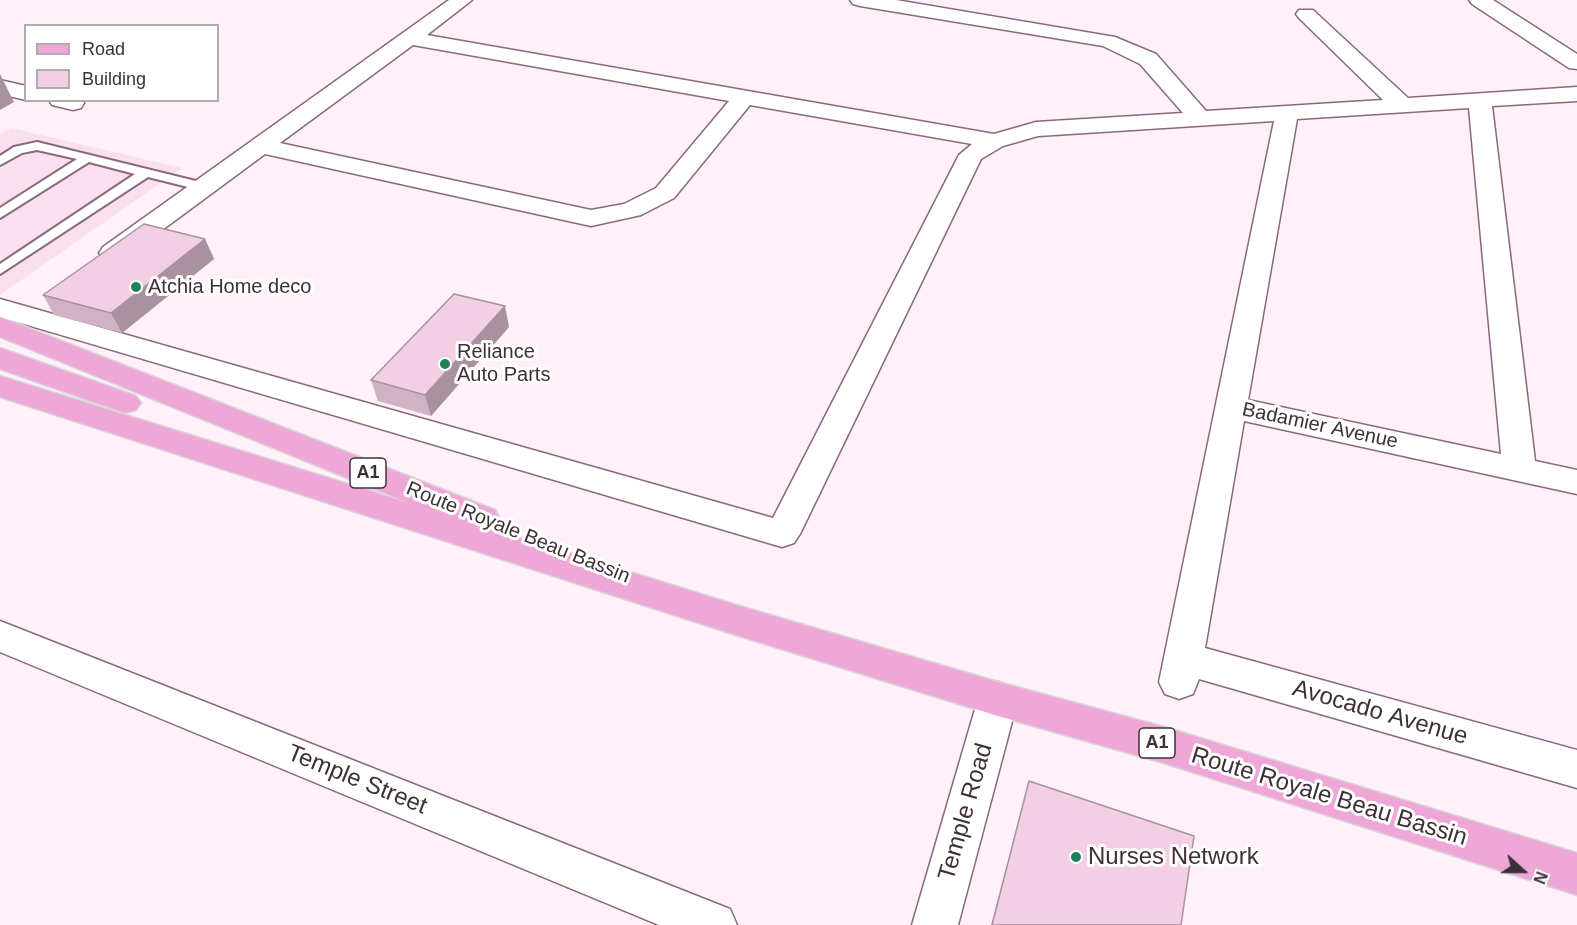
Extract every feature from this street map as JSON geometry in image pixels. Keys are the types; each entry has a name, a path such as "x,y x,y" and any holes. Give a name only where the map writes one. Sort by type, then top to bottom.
{"main road":[{"name":"Route Royale Beau Bassin","path":"9,317 736,620"},
{"name":"Route Royale Beau Bassin","path":"0,358 736,620"},
{"name":"Route Royale Beau Bassin","path":"0,386 736,620 998,699 1164,745 1577,874"}],"street":[{"path":"91,268 462,0"},
{"path":"860,0 1108,41 1148,59 1201,119"},
{"path":"1479,0 1577,63"},
{"path":"1306,15 1403,106"},
{"path":"409,38 995,141"},
{"path":"0,87 24,93"},
{"path":"9,317 782,534 971,155 995,141 1036,129 1577,94"},
{"path":"260,146 591,218 632,210 665,193 744,98"},
{"path":"1480,100 1519,468"},
{"path":"1231,407 1287,114"},
{"path":"9,317 54,296"},
{"name":"Badamier Avenue","path":"1181,670 1231,407 1577,482"},
{"name":"Temple Street","path":"0,636 714,925"},
{"name":"Avocado Avenue","path":"1181,670 1577,769"},
{"name":"Temple Road","path":"935,925 998,699"}],"lane":[{"path":"0,161 28,146 37,146 204,187"},
{"path":"0,213 86,159"},
{"path":"0,270 145,173"}],"shaded area":[{"path":"11,128 182,168 0,295 0,134"}],"building":[{"path":"144,224 205,239 111,313 43,295"},
{"path":"454,294 505,306 425,395 371,380"},
{"path":"1029,781 1194,836 1181,925 992,925"}],"place":[{"name":"Atchia Home deco","path":"136,287"},
{"name":"Reliance Auto Parts","path":"445,364"},
{"name":"Nurses Network","path":"1076,857"}]}
